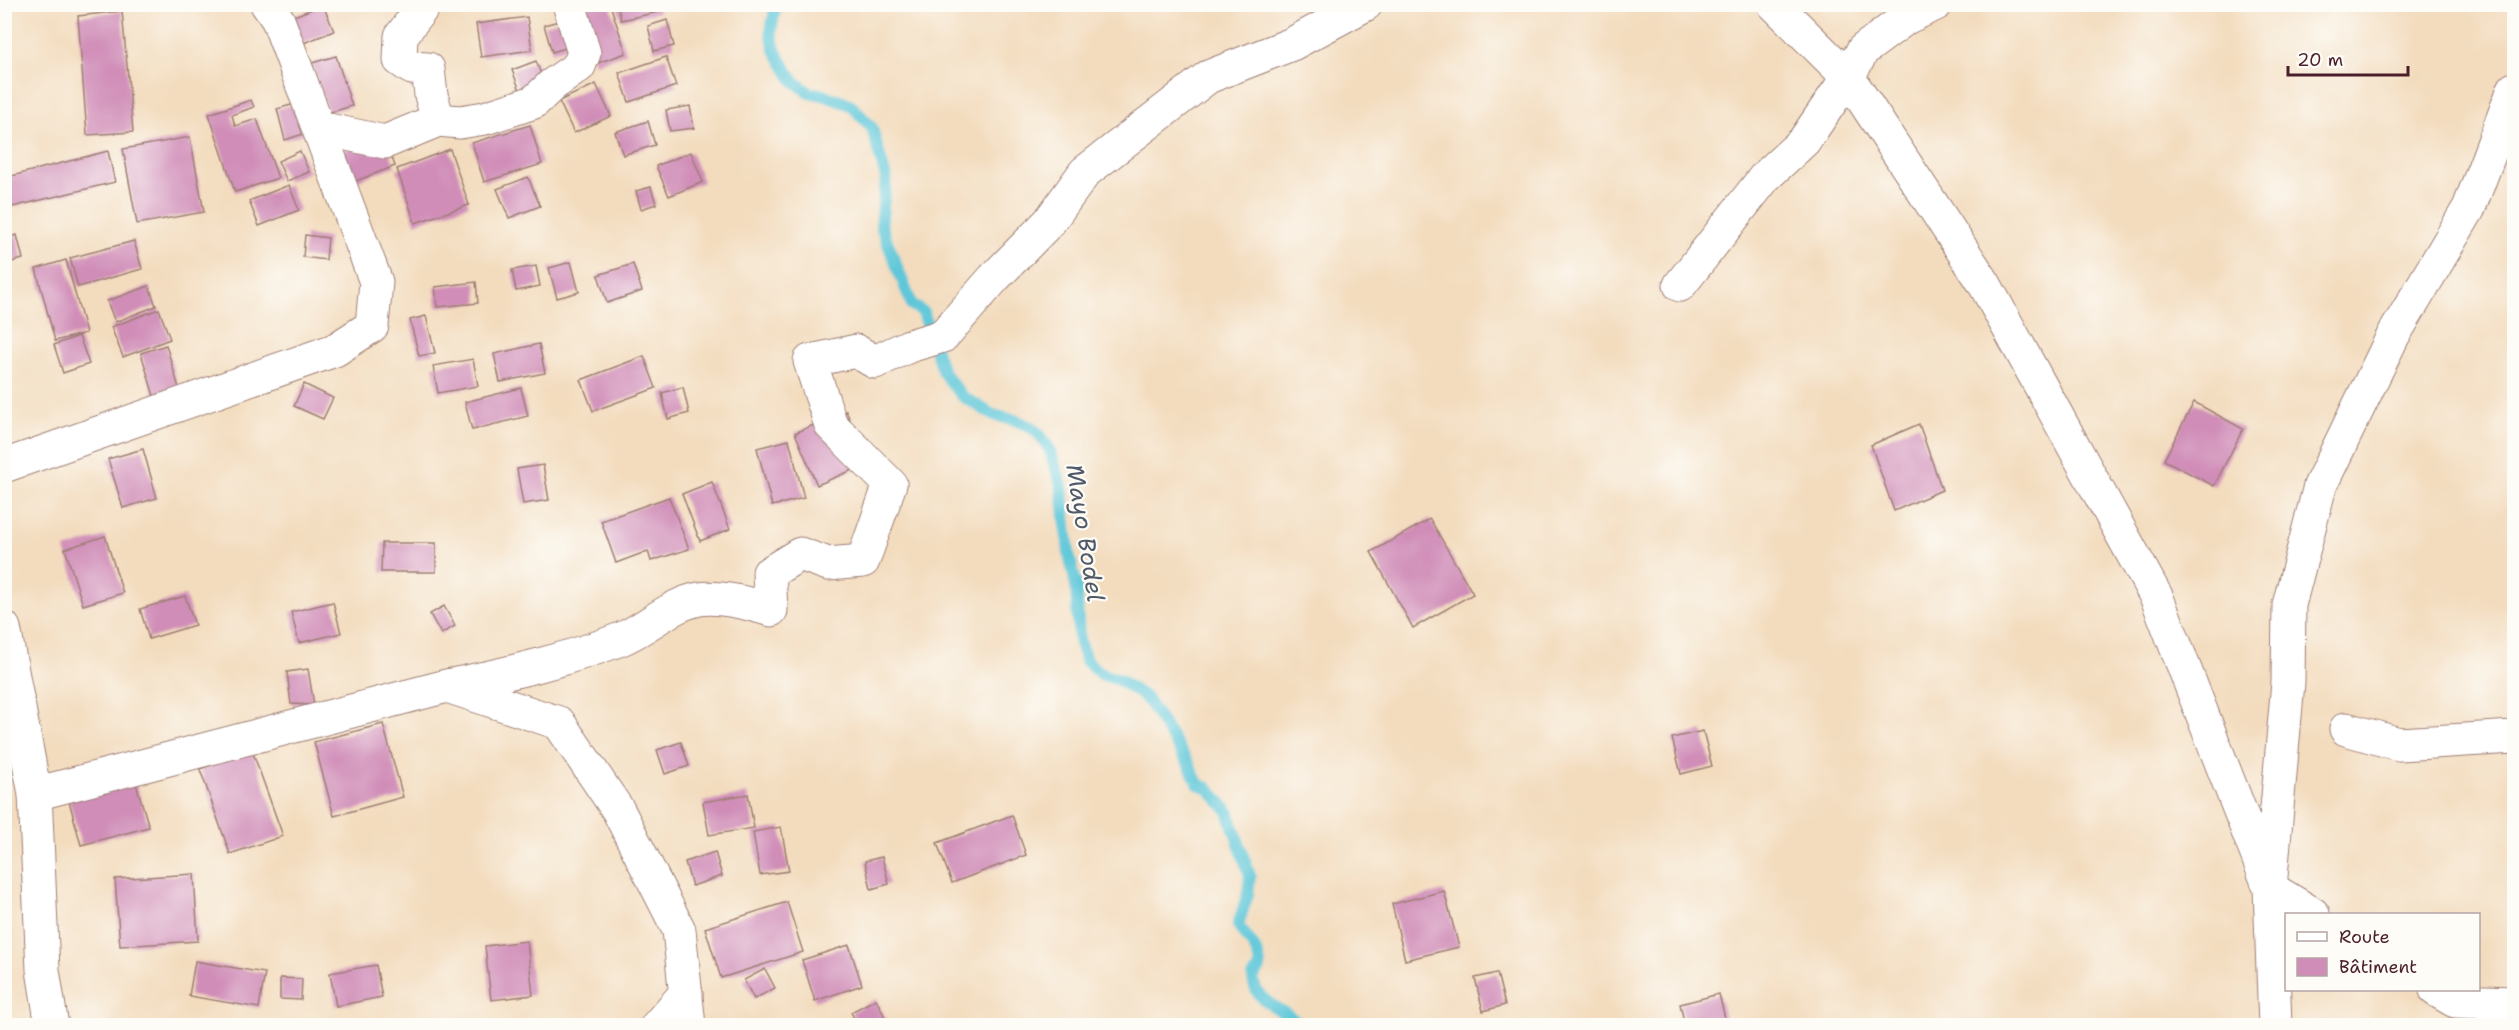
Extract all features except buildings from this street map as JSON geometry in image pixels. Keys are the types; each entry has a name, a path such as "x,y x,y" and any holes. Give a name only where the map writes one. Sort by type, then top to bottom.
{"street":[{"path":"4,466 335,350 372,326 376,282 278,20 267,4"},
{"path":"425,4 401,36 400,60 412,68 428,69 431,95 438,120"},
{"path":"319,129 385,142 438,120 460,122 485,118 534,102 552,85 579,66 584,53 569,4"},
{"path":"35,794 447,686 531,668 624,638 674,608 700,599 744,602 771,610 770,573 800,554 828,564 863,561 890,484 831,425 810,361 856,351 875,362 909,346 944,336 994,278 1049,222 1085,172 1208,77 1292,44 1366,4"},
{"path":"1774,4 1848,77 1984,283 2157,598 2270,888 2310,913"},
{"path":"1680,285 1765,177 1804,141 1848,77 1863,50 1906,18 1936,4"},
{"path":"2275,1026 2270,888 2288,682 2289,605 2320,486 2393,336 2469,208 2514,90"},
{"path":"4,628 35,794 43,970 51,1026"},
{"path":"447,686 559,723 618,810 679,930 689,1026"},
{"path":"2346,729 2399,744 2514,737"},
{"path":"2438,991 2455,1001 2514,1003"},
{"path":"657,1026 686,993"}],"waterway":[{"name":"Mayo Bodel","path":"773,4 775,9 771,32 775,50 793,80 809,93 820,94 851,105 872,128 886,178 881,226 912,305 923,312 943,372 962,396 993,415 1015,420 1031,427 1049,448 1062,487 1069,554 1076,585 1079,640 1086,661 1101,674 1119,680 1146,698 1189,764 1198,784 1208,788 1228,811 1250,876 1248,894 1238,925 1258,956 1260,968 1253,977 1255,986 1264,1000 1301,1026"}]}
